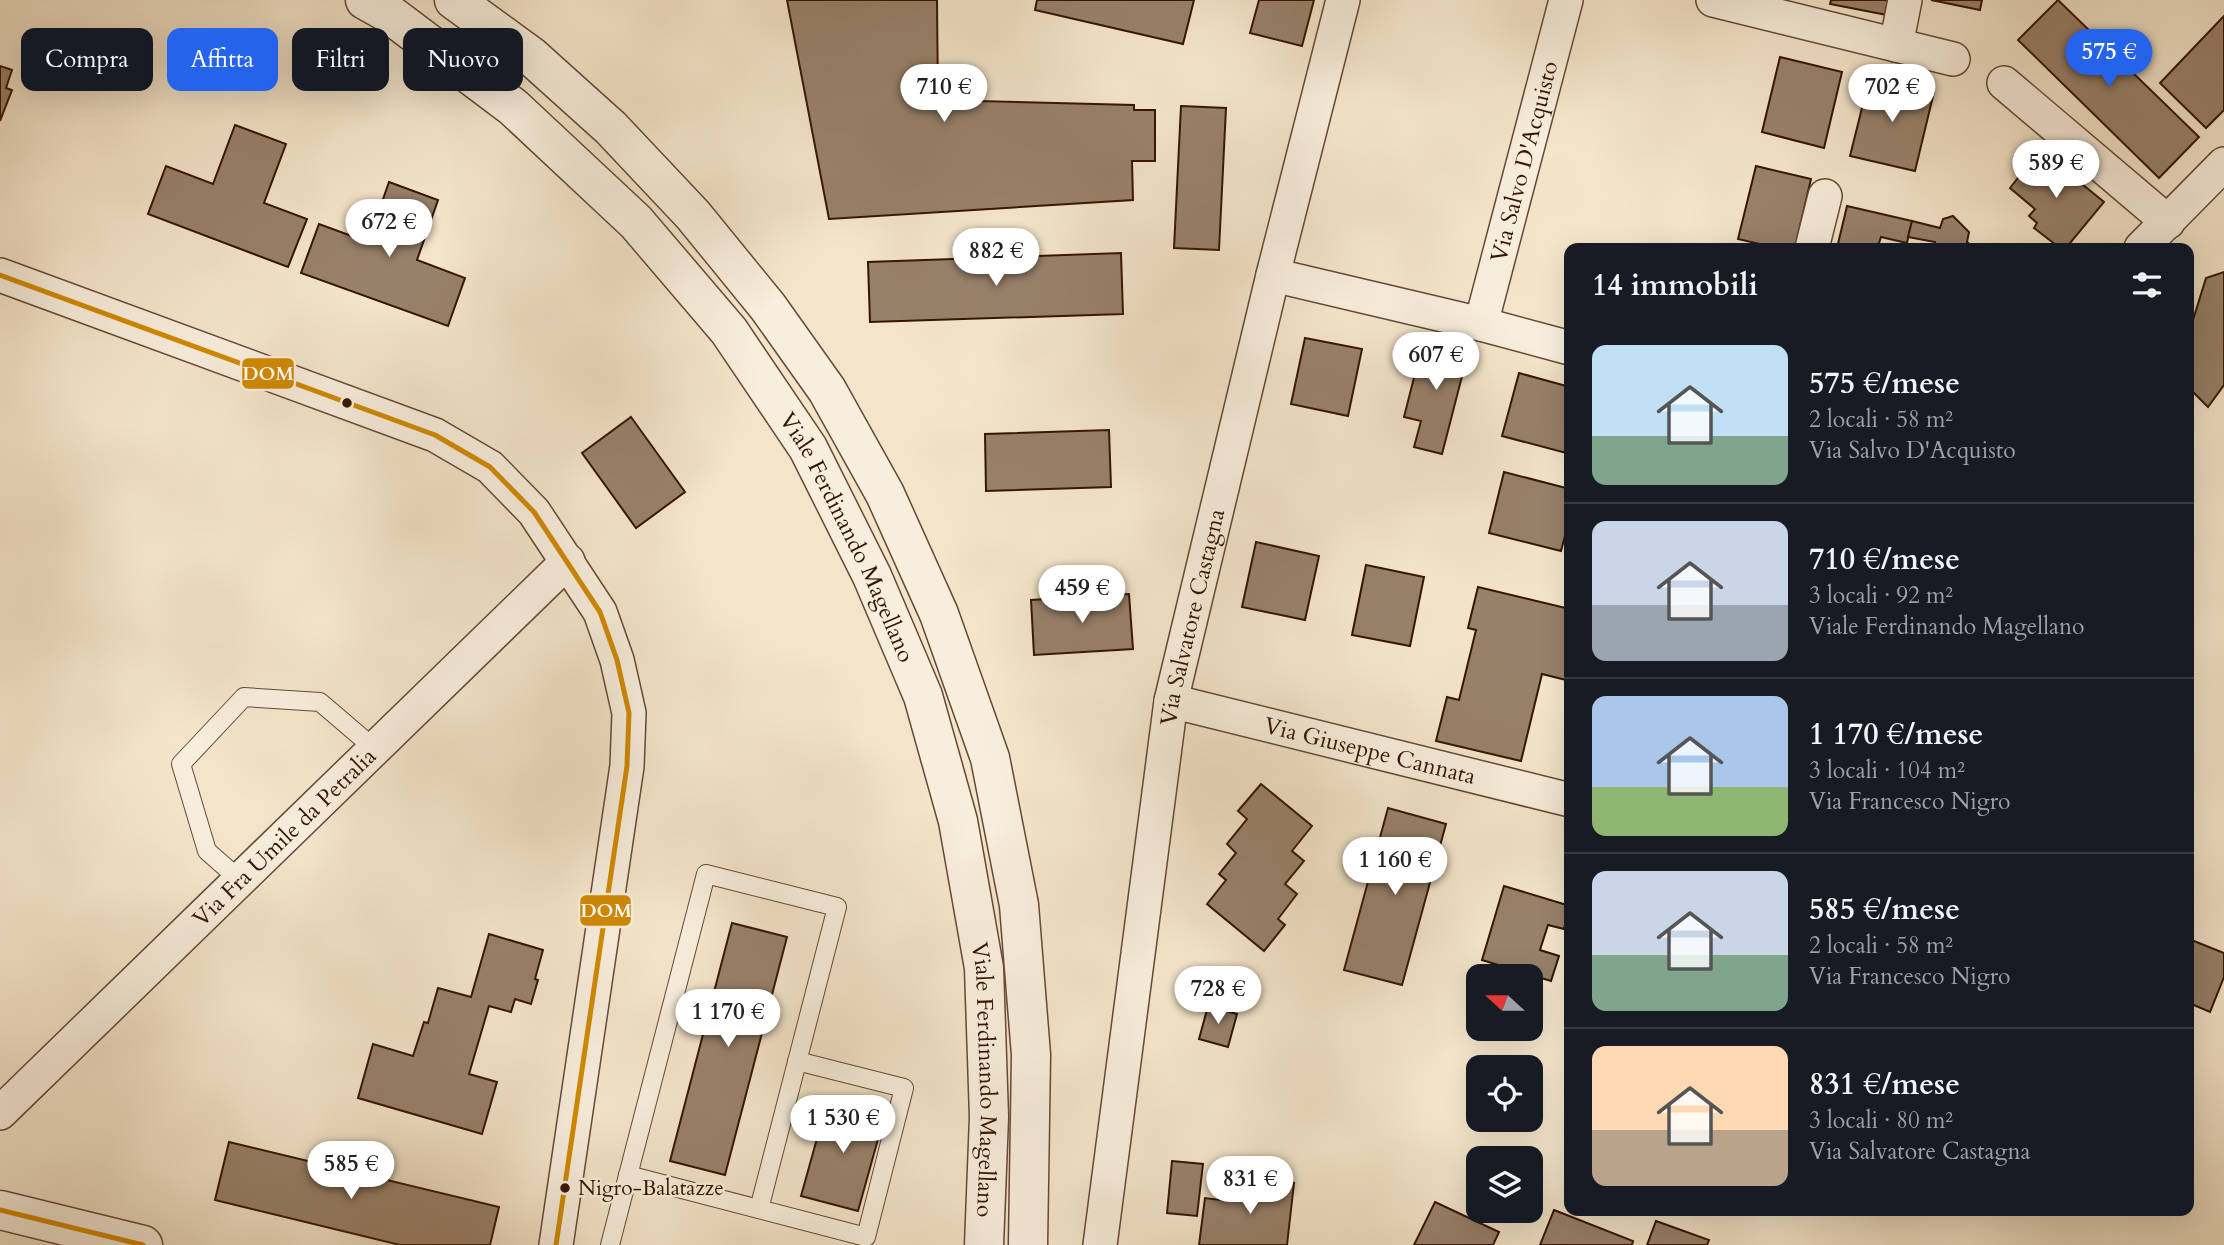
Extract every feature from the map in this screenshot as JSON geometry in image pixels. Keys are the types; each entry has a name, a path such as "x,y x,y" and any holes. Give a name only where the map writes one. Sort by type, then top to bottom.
{"street":[{"name":"Viale Ferdinando Magellano","path":"365,0 388,13 513,107 636,222 729,331 808,448 866,564 923,696 958,821 984,968 989,1117 984,1245"},
{"name":"Viale Ferdinando Magellano","path":"454,0 531,56 611,128 693,215 768,307 827,390 885,495 939,614 990,758 1014,878 1019,905 1031,1055 1028,1245"},
{"name":"Via Salvatore Castagna","path":"1100,1245 1171,701 1273,275 1343,0"},
{"name":"Via Salvo D'Acquisto","path":"1481,324 1566,0"},
{"path":"1713,0 1954,59"},
{"path":"1896,45 1905,0"},
{"path":"2004,83 2168,222"},
{"path":"2146,243 2224,164"},
{"path":"1813,243 1825,196"},
{"path":"0,275 435,435 490,467 534,512 600,612 617,660 629,713 627,766 556,1245"},
{"path":"1273,275 1564,346"},
{"name":"Via Fra Umile da Petralia","path":"0,1113 568,561"},
{"name":"Via Giuseppe Cannata","path":"1171,701 1564,799"},
{"path":"0,1210 130,1243"}],"lane":[{"path":"240,880 207,851 181,764 244,697 320,702 375,749"},
{"path":"610,1245 706,874 837,907 759,1209"},
{"path":"628,1175 866,1237 904,1088 797,1061"}],"building":[{"path":"787,0 937,0 938,100 1134,105 1134,110 1155,110 1155,161 1132,161 1133,200 829,219"},
{"path":"1037,0 1194,0 1183,44 1035,10"},
{"path":"1259,0 1314,0 1302,46 1250,33"},
{"path":"1831,0 1890,0 1887,15 1830,4"},
{"path":"1931,0 1982,0 1980,10"},
{"path":"2058,0 2199,137 2159,178 2018,40"},
{"path":"2224,16 2224,110 2206,128 2160,83"},
{"path":"1780,57 1842,72 1824,148 1762,132"},
{"path":"0,66 12,70 6,88 12,90 0,121"},
{"path":"1870,76 1934,92 1915,171 1850,156"},
{"path":"1181,106 1226,108 1219,250 1174,248"},
{"path":"235,125 286,144 264,203 307,219 288,267 148,214 166,166 213,184"},
{"path":"2040,150 2104,202 2070,243 2054,243 2034,228 2037,223 2029,216 2035,209 2010,188"},
{"path":"1756,166 1811,179 1796,243 1755,243 1738,239"},
{"path":"389,182 438,200 417,260 465,278 448,326 301,273 319,224 368,242"},
{"path":"1847,206 1912,221 1907,243 1881,237 1879,243 1838,243"},
{"path":"1953,216 1969,232 1968,243 1935,243 1908,237 1912,221 1940,228 1943,219"},
{"path":"1121,253 1123,314 870,322 868,262"},
{"path":"2224,272 2224,385 2208,407 2194,393 2194,317 2206,278"},
{"path":"1305,338 1362,349 1348,416 1291,404"},
{"path":"1424,338 1469,349 1442,454 1414,447 1421,421 1404,417"},
{"path":"1519,373 1564,385 1564,452 1502,436"},
{"path":"631,417 685,492 636,528 582,453"},
{"path":"1109,430 1111,487 986,491 985,434"},
{"path":"1504,472 1564,487 1564,540 1561,551 1489,533"},
{"path":"1256,542 1319,556 1305,620 1242,607"},
{"path":"1366,565 1424,577 1410,646 1352,635"},
{"path":"1478,587 1564,608 1564,680 1542,674 1521,761 1436,741 1447,697 1459,700 1476,630 1468,628"},
{"path":"1129,594 1133,649 1034,655 1031,600"},
{"path":"1261,784 1312,826 1292,851 1304,861 1285,884 1297,894 1278,919 1285,925 1264,951 1207,904 1226,880 1219,874 1236,853 1227,844 1247,819 1238,811"},
{"path":"1388,808 1446,824 1402,985 1344,970"},
{"path":"1504,886 1564,904 1564,929 1548,925 1540,950 1559,956 1551,981 1544,979 1544,964 1495,964 1482,960"},
{"path":"732,923 787,937 725,1175 670,1161"},
{"path":"489,934 543,950 531,1004 515,999 511,1012 489,1006 469,1074 497,1082 482,1134 358,1098 373,1044 413,1056 424,1022 428,1023 438,988 471,997"},
{"path":"2194,941 2224,953 2224,977 2210,1012 2194,1005"},
{"path":"1208,1006 1237,1014 1228,1047 1199,1039"},
{"path":"828,1099 885,1114 858,1211 801,1196"},
{"path":"229,1142 499,1207 490,1245 400,1245 215,1200"},
{"path":"1172,1161 1203,1164 1197,1216 1167,1213"},
{"path":"1251,1178 1294,1183 1287,1245 1199,1245 1205,1198 1228,1201 1230,1191 1250,1193"},
{"path":"1435,1202 1466,1217 1466,1223 1480,1223 1499,1232 1493,1245 1414,1245"},
{"path":"1554,1210 1633,1241 1632,1245 1540,1245"},
{"path":"1656,1221 1709,1240 1707,1245 1647,1245"}],"transit line":[{"name":"DOM","path":"0,275 435,435 490,467 534,512 600,612 617,660 629,713 627,766 556,1245"},
{"name":"DOM","path":"0,1210 143,1245"}],"place":[{"name":"Nigro-Balatazze","path":"565,1188"}]}
